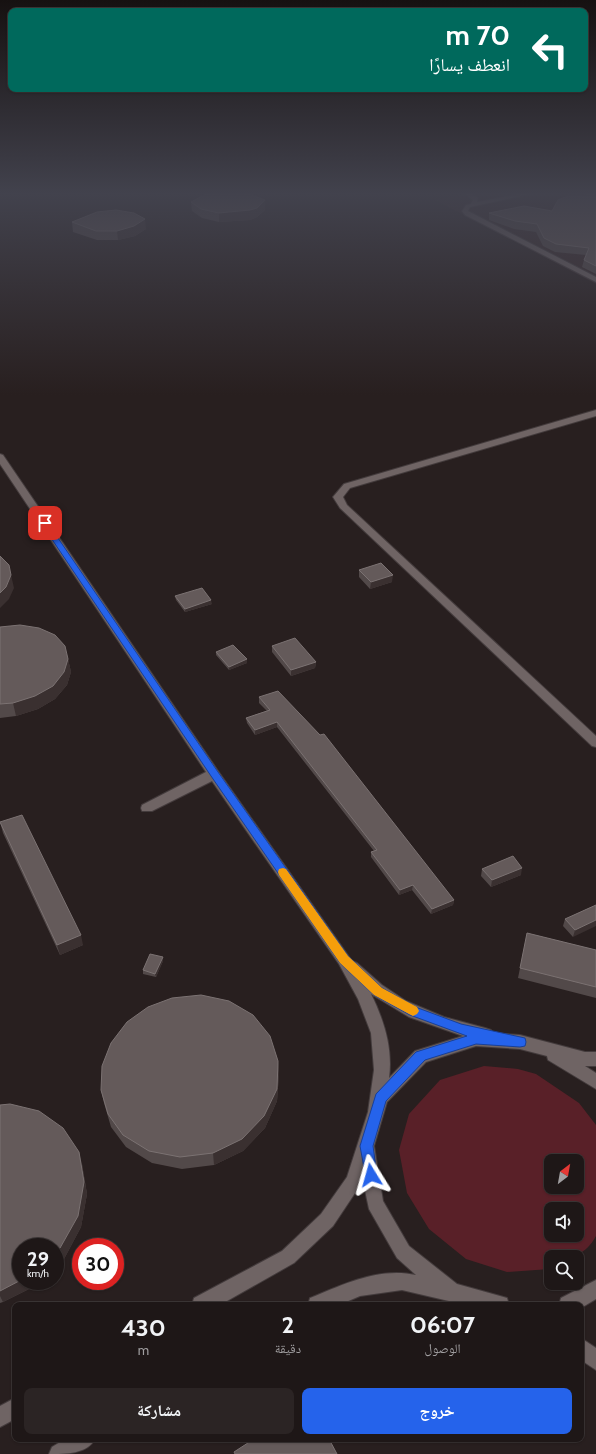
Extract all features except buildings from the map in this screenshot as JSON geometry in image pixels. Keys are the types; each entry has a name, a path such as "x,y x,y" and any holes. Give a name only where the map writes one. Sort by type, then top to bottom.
{"street":[{"path":"557,260 596,280"},
{"path":"596,413 347,486 338,497 343,506 596,744"},
{"path":"0,457 214,774 344,960 365,997 379,1033 382,1070 375,1118"},
{"path":"147,808 214,774"},
{"path":"344,960 378,991 414,1012 460,1029 520,1042 585,1059 596,1059"},
{"path":"206,1302 288,1256 327,1220 354,1182 380,1098 421,1056 476,1039 520,1042"},
{"path":"546,1050 596,1082"},
{"path":"366,1146 375,1203 403,1252 452,1292"},
{"path":"324,1302 360,1287 402,1281 489,1302"},
{"path":"573,1302 596,1289"},
{"path":"584,1350 596,1360"},
{"path":"0,1417 12,1410"},
{"path":"59,1454 80,1442"}],"shaded area":[{"path":"550,260 596,260 596,284"},
{"path":"484,1066 518,1069 536,1074 579,1103 596,1125 596,1236 592,1243 584,1250 544,1250 544,1269 507,1272 466,1259 429,1229 407,1193 399,1150 409,1114 440,1080"}],"slow traffic":[{"path":"283,872 344,960 378,991 413,1011"}],"route":[{"path":"45,523 214,774 344,960 378,991 414,1012 460,1029 520,1042 476,1039 421,1056 380,1098 366,1146 371,1175"}]}
